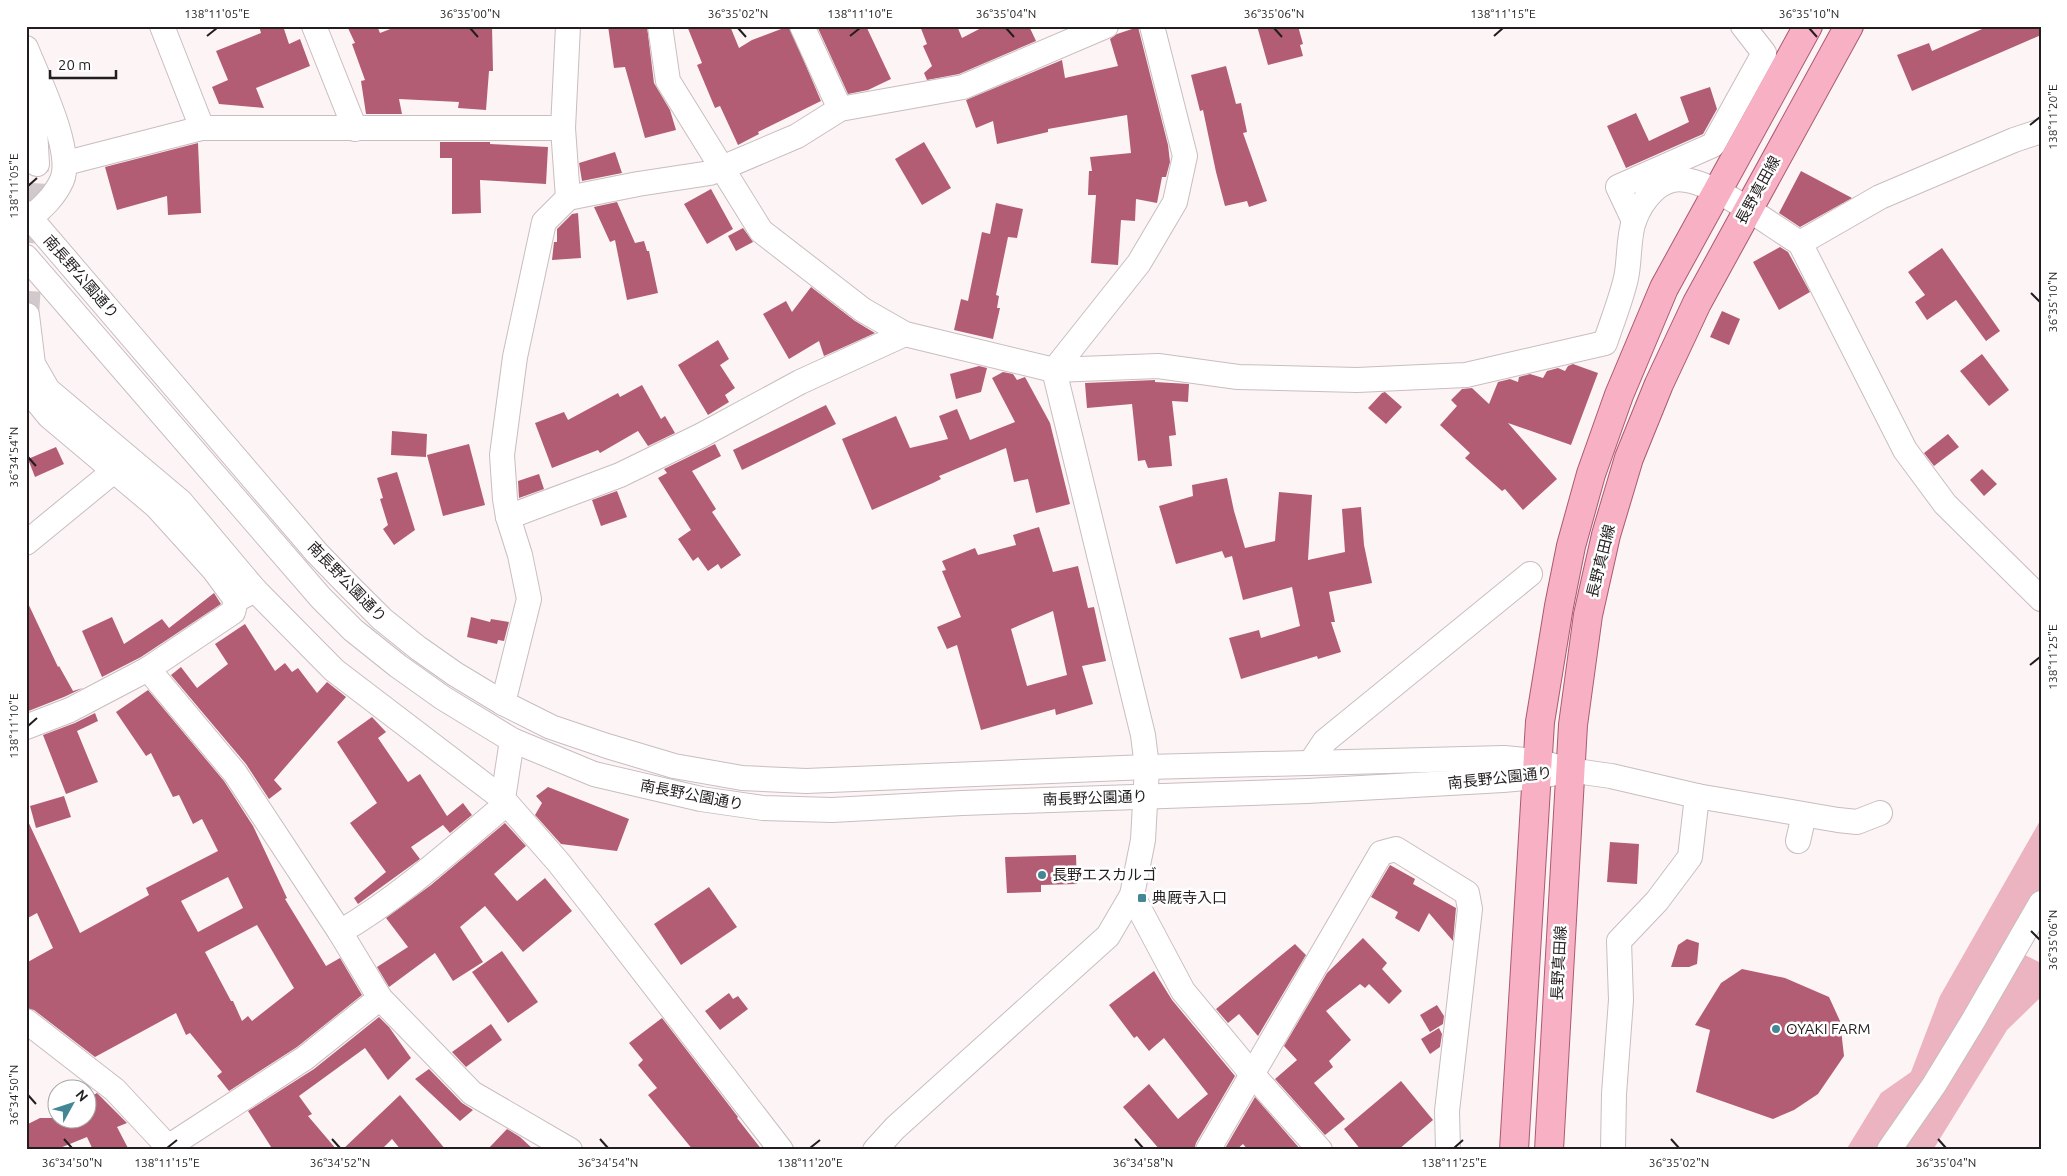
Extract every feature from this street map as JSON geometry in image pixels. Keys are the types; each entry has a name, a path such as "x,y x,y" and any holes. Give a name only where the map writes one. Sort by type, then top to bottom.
{"main road":[{"name":"長野真田線","path":"1514,1150 1540,722 1570,546 1591,474 1619,395 1664,288 1716,191 1724,152 1775,60 1808,26"},
{"name":"長野真田線","path":"1549,1150 1573,725 1588,615 1606,535 1629,458 1697,303 1848,26"}],"street":[{"path":"162,26 202,128"},
{"path":"314,26 355,129"},
{"path":"568,26 563,128 568,198"},
{"path":"660,26 668,81 761,232 863,310 905,334 1054,370 1158,366 1238,377 1347,380 1446,376 1466,375 1605,343 1626,278 1634,221 1661,176 1724,152"},
{"path":"802,26 840,109"},
{"path":"503,703 529,599 520,555 508,517 502,455 515,357 544,222 568,198 638,184 710,173 797,136 840,109 963,87 1106,26"},
{"path":"1054,370 1139,263 1175,202 1185,156 1152,26"},
{"path":"1743,26 1775,60"},
{"path":"26,48 62,140 66,163 55,193 28,216"},
{"path":"26,98 35,129 37,164"},
{"path":"66,163 202,128 563,128"},
{"path":"1800,243 1880,197 2014,140 2041,131"},
{"path":"1661,176 1672,180 1687,180 1716,191 1800,243 1905,450 1946,504 2041,599"},
{"name":"南長野公園通り","path":"28,216 318,553 382,619 455,674 503,703 551,727 674,766 742,778 806,781 1311,762 1504,758 1536,769"},
{"name":"南長野公園通り","path":"29,265 321,598 353,630 398,666 443,698 512,740 594,774 701,799 763,808 832,810 962,803 1318,790 1536,769 1570,770 1611,776 1697,796 1804,815 1857,822 1880,813"},
{"path":"27,315 33,364 48,390 180,502 246,595"},
{"path":"508,517 620,475 702,435 800,382 905,334"},
{"path":"875,1150 895,1128 1108,936 1132,895 1143,840 1146,797 1143,735 1054,370"},
{"path":"26,388 48,416 115,470 172,522 214,570 334,670 503,799 559,863 781,1150"},
{"path":"26,543 115,470"},
{"path":"1311,762 1325,741 1530,574"},
{"path":"26,727 70,710 148,669 233,612 246,595"},
{"path":"148,669 235,773 340,932 380,998 472,1093 570,1150"},
{"path":"340,932 364,918 427,870 499,810 503,799 512,740"},
{"path":"1613,1150 1614,1094 1621,1000 1619,941 1657,900 1690,858 1697,796"},
{"path":"1798,841 1804,815"},
{"path":"1208,1150 1381,853 1396,849 1466,893 1470,909 1447,1111 1448,1150"},
{"path":"1132,895 1184,991 1252,1074 1320,1150"},
{"path":"1890,1150 1934,1085 2041,904"},
{"path":"26,1021 115,1090 169,1148 305,1058 380,998"}],"shaded area":[{"path":"2041,819 2041,891 2022,925 1881,1150 1846,1150 1881,1093 1911,1072 1940,996"},
{"path":"2025,955 2041,963 2041,997 2007,1030 1933,1150 1901,1150"}],"building":[{"path":"259,26 283,26 289,44 300,39 310,66 256,88 264,108 219,104 212,87 228,80 216,51 261,33"},
{"path":"347,26 377,26 380,33 398,26 492,26 493,71 489,71 486,110 458,108 459,102 399,99 402,114 366,114 361,81 365,80 352,44 355,43"},
{"path":"608,26 647,26 654,83 670,110 676,130 645,138 625,67 614,68"},
{"path":"687,26 730,26 739,48 752,40 789,26 821,101 758,132 759,134 738,145 720,106 715,108 697,65 702,63"},
{"path":"817,26 866,26 891,79 868,90 848,94"},
{"path":"920,26 957,26 962,38 985,26 1029,26 1036,41 959,74 927,80 924,73 932,66 923,46 927,44"},
{"path":"1257,26 1298,26 1303,44 1300,45 1303,56 1268,65"},
{"path":"1989,26 2041,26 2041,35 1912,91 1897,55 1929,43 1932,51"},
{"path":"1138,27 1168,145 1170,162 1166,177 1162,177 1157,203 1136,199 1135,221 1121,220 1118,265 1091,263 1096,195 1088,195 1089,171 1092,171 1090,157 1131,153 1127,115 1048,129 1048,132 997,144 993,121 976,128 966,100 1062,60 1065,78 1118,66 1110,39 1117,34"},
{"path":"1226,66 1236,104 1241,103 1247,132 1243,133 1267,201 1249,207 1247,201 1225,206 1203,110 1200,111 1191,75"},
{"path":"1710,87 1717,109 1703,134 1626,168 1607,126 1636,113 1649,141 1689,122 1680,97"},
{"path":"440,142 490,142 490,144 548,147 546,184 480,180 481,213 452,214 452,158 440,158"},
{"path":"924,142 951,188 922,205 895,159"},
{"path":"198,143 201,213 168,215 167,196 117,210 105,167"},
{"path":"615,152 622,173 582,181 579,163"},
{"path":"1801,171 1852,198 1800,227 1779,213"},
{"path":"711,189 733,229 707,244 684,204"},
{"path":"617,202 635,243 644,241 647,251 649,251 658,293 627,300 615,240 610,242 594,207"},
{"path":"996,203 1023,209 1017,238 1008,237 996,295 999,296 997,308 1000,308 993,339 954,330 961,299 968,301 982,232 990,234"},
{"path":"578,213 581,258 552,260 554,242 557,242 557,229 572,214"},
{"path":"743,228 753,242 736,251 728,236"},
{"path":"1780,247 1788,252 1810,292 1779,310 1753,262"},
{"path":"1942,248 2000,331 1986,341 1956,300 1927,320 1915,302 1925,295 1908,272"},
{"path":"811,287 855,321 875,333 824,356 819,341 789,359 763,314 786,301 792,312"},
{"path":"1722,311 1740,319 1729,345 1710,337"},
{"path":"718,340 729,359 720,365 735,388 725,395 729,402 708,415 678,365"},
{"path":"1982,354 2009,390 1989,406 1960,371"},
{"path":"1573,364 1598,373 1571,445 1508,423 1557,479 1523,510 1505,489 1502,491 1465,458 1470,453 1440,425 1457,406 1451,400 1462,389 1472,388 1489,404 1498,382 1510,379 1518,382 1519,377 1530,374 1543,378 1547,371 1558,368 1565,371 1568,366"},
{"path":"979,366 987,368 981,392 956,399 950,374"},
{"path":"1003,372 1013,374 1017,380 1025,377 1050,423 1070,504 1036,513 1028,479 1014,482 1006,448 939,476 941,479 872,510 842,439 896,416 910,448 948,439 939,416 957,409 970,440 1015,422 992,378"},
{"path":"1155,380 1155,382 1189,384 1188,402 1172,401 1176,435 1169,436 1172,466 1148,468 1145,460 1138,461 1132,404 1087,408 1085,383"},
{"path":"642,385 661,419 665,416 675,433 648,446 638,431 600,453 598,450 552,468 535,423 564,412 568,420 618,393 620,397"},
{"path":"1385,392 1402,407 1386,424 1368,408"},
{"path":"826,405 836,424 742,470 733,450"},
{"path":"392,431 427,434 426,457 391,455"},
{"path":"1948,434 1959,447 1934,466 1924,453"},
{"path":"469,444 485,505 443,516 427,455"},
{"path":"715,444 721,456 692,471 716,509 712,512 741,555 721,569 718,564 708,571 698,557 693,561 678,539 691,530 658,478 667,473 664,469"},
{"path":"56,447 64,464 35,477 28,459"},
{"path":"1982,469 1997,484 1984,496 1970,480"},
{"path":"397,472 415,530 394,545 383,529 388,525 380,499 383,498 377,478"},
{"path":"539,474 544,489 519,498 518,481"},
{"path":"1227,478 1245,548 1275,541 1279,492 1312,495 1308,560 1345,552 1342,509 1361,507 1364,545 1372,583 1329,592 1335,622 1331,622 1341,652 1318,659 1317,656 1241,679 1229,638 1259,630 1261,638 1300,626 1292,587 1243,600 1232,556 1225,558 1222,551 1176,564 1159,506 1193,496 1192,485"},
{"path":"617,491 627,517 601,526 592,500"},
{"path":"1039,527 1053,572 1078,566 1088,608 1094,607 1106,661 1082,666 1093,704 1056,715 1055,709 981,730 957,645 947,649 937,627 961,617 942,571 946,570 942,561 975,548 978,555 1016,545 1013,535","holes":["1053,611 1067,675 1027,686 1011,629"]},
{"path":"214,593 221,604 141,657 102,677 82,631 112,617 124,644 162,619 169,628"},
{"path":"26,599 58,667 73,691 83,688 26,712"},
{"path":"471,617 490,622 491,619 509,622 504,641 498,640 497,644 467,637"},
{"path":"245,624 275,671 285,663 292,672 298,668 317,693 327,682 346,697 274,780 282,789 269,799 246,764 171,675 181,667 197,688 228,664 215,644"},
{"path":"148,690 224,781 253,826 287,898 285,899 326,966 340,958 362,995 297,1047 229,1091 217,1076 222,1072 190,1033 186,1035 176,1013 95,1057 34,1010 26,1008 26,963 53,948 37,913 26,919 26,817 80,933 149,895 146,888 218,851 202,819 193,824 179,795 173,797 151,753 146,756 116,712","holes":["228,877 243,908 198,932 181,901","257,925 294,988 252,1021 248,1016 242,1021 233,1001 231,1001 205,952"]},
{"path":"95,713 98,721 77,731 98,782 66,794 43,735"},
{"path":"372,717 386,732 378,738 408,782 420,774 447,816 463,803 472,815 450,833 443,825 411,847 420,859 358,904 354,898 386,872 350,823 377,803 337,742"},
{"path":"548,787 629,819 617,851 561,844 535,815 542,803 536,796"},
{"path":"64,796 71,817 36,828 30,806"},
{"path":"505,823 526,846 494,874 517,901 545,878 572,911 523,952 485,906 460,927 483,962 453,981 435,953 389,987 377,967 408,947 386,918 431,885"},
{"path":"1610,842 1639,844 1637,884 1607,882"},
{"path":"1076,855 1077,884 1041,885 1041,892 1007,893 1005,857"},
{"path":"1390,865 1415,879 1413,884 1456,908 1453,941 1429,913 1419,932 1395,918 1398,912 1371,897"},
{"path":"709,887 737,927 681,965 654,924"},
{"path":"1363,938 1387,963 1382,969 1402,991 1389,1004 1369,984 1365,988 1360,984 1326,1011 1351,1040 1329,1061 1333,1067 1314,1083 1345,1119 1325,1135 1275,1079 1297,1060 1284,1046 1327,973"},
{"path":"1687,939 1699,943 1697,964 1689,967 1671,967 1678,945"},
{"path":"1295,944 1306,955 1258,1036 1239,1014 1228,1023 1216,1009"},
{"path":"502,951 538,1002 508,1023 472,972"},
{"path":"1742,969 1785,978 1829,997 1840,1021 1844,1056 1818,1094 1794,1110 1773,1119 1696,1092 1710,1030 1695,1025 1721,983"},
{"path":"1154,971 1172,1000 1235,1076 1196,1143 1194,1150 1160,1150 1123,1107 1149,1084 1178,1119 1208,1094 1164,1038 1149,1051 1137,1036 1134,1038 1109,1005"},
{"path":"729,993 733,999 738,996 748,1009 720,1030 705,1011"},
{"path":"1437,1005 1444,1016 1443,1024 1430,1032 1420,1015"},
{"path":"379,1017 389,1027 411,1058 388,1080 365,1048 299,1096 312,1114 308,1116 337,1150 273,1150 248,1111 314,1069"},
{"path":"662,1018 762,1150 693,1150 648,1095 657,1088 638,1065 643,1060 629,1043"},
{"path":"491,1024 502,1040 466,1067 452,1052"},
{"path":"1439,1028 1442,1034 1440,1047 1430,1054 1421,1039"},
{"path":"429,1069 462,1103 473,1110 460,1121 415,1079"},
{"path":"1401,1081 1433,1120 1398,1150 1361,1150 1344,1129"},
{"path":"98,1094 127,1123 117,1127 129,1150 93,1150 87,1137 55,1150 26,1150 26,1125 40,1118 48,1118 48,1128 98,1128"},
{"path":"400,1095 446,1150 401,1150 392,1139 381,1150 342,1150"},
{"path":"1255,1097 1301,1150 1248,1150 1243,1144 1236,1150 1224,1150"},
{"path":"507,1129 520,1137 534,1150 487,1150"}],"tunnel":[{"path":"27,315 37,164"}],"place":[{"name":"長野エスカルゴ","path":"1042,875"},
{"name":"典厩寺入口","path":"1142,898"},
{"name":"OYAKI FARM","path":"1776,1029"}]}
